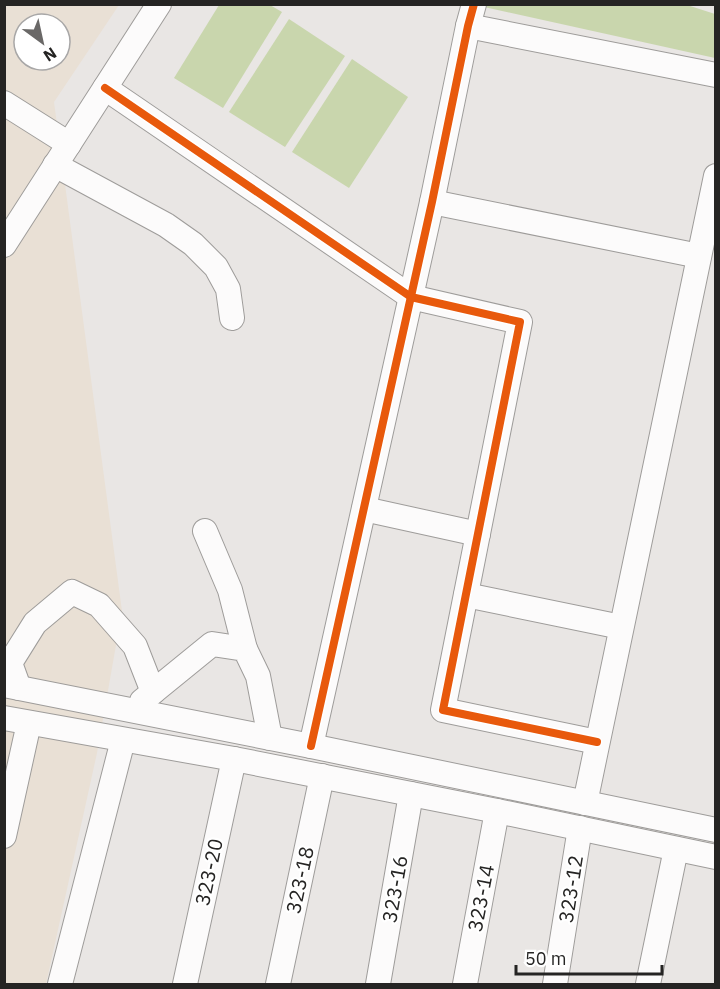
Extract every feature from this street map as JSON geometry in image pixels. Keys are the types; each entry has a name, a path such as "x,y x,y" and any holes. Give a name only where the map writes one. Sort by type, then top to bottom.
{"street":[{"path":"8,232 69,144 159,4"},
{"path":"310,746 432,202 471,15 716,75"},
{"path":"105,88 411,297 520,322 443,710 597,742"},
{"path":"4,103 69,144"},
{"path":"55,165 166,225 193,244 216,267 228,289 232,318"},
{"path":"585,802 716,176"},
{"path":"432,202 699,256"},
{"path":"364,509 478,534"},
{"path":"205,531 230,590 245,649 258,676 270,738"},
{"path":"153,692 135,646 99,604 72,592 35,623 10,663 12,686 716,830"},
{"path":"466,595 621,627"},
{"path":"130,711 212,645 245,649"},
{"path":"81,732 87,703"},
{"path":"4,718 322,776 716,857"},
{"path":"4,836 29,723"},
{"path":"60,984 123,740"},
{"name":"323-20","path":"185,984 234,759"},
{"name":"323-18","path":"279,984 322,776"},
{"name":"323-16","path":"378,984 411,795"},
{"name":"323-14","path":"465,984 497,811"},
{"name":"323-12","path":"555,984 580,828"},
{"path":"648,984 676,849"}],"shaded area":[{"path":"5,5 119,5 54,102 122,611 97,753 46,984 5,984"}],"green space":[{"path":"484,4 687,5 715,14 715,58 484,7"},
{"path":"219,5 270,5 282,12 223,108 174,78"},
{"path":"289,19 345,56 285,147 229,112"},
{"path":"352,59 408,97 349,188 292,152"}],"cycle path":[{"path":"311,746 474,4"},
{"path":"105,88 411,297 520,322 443,710 597,742"}]}
